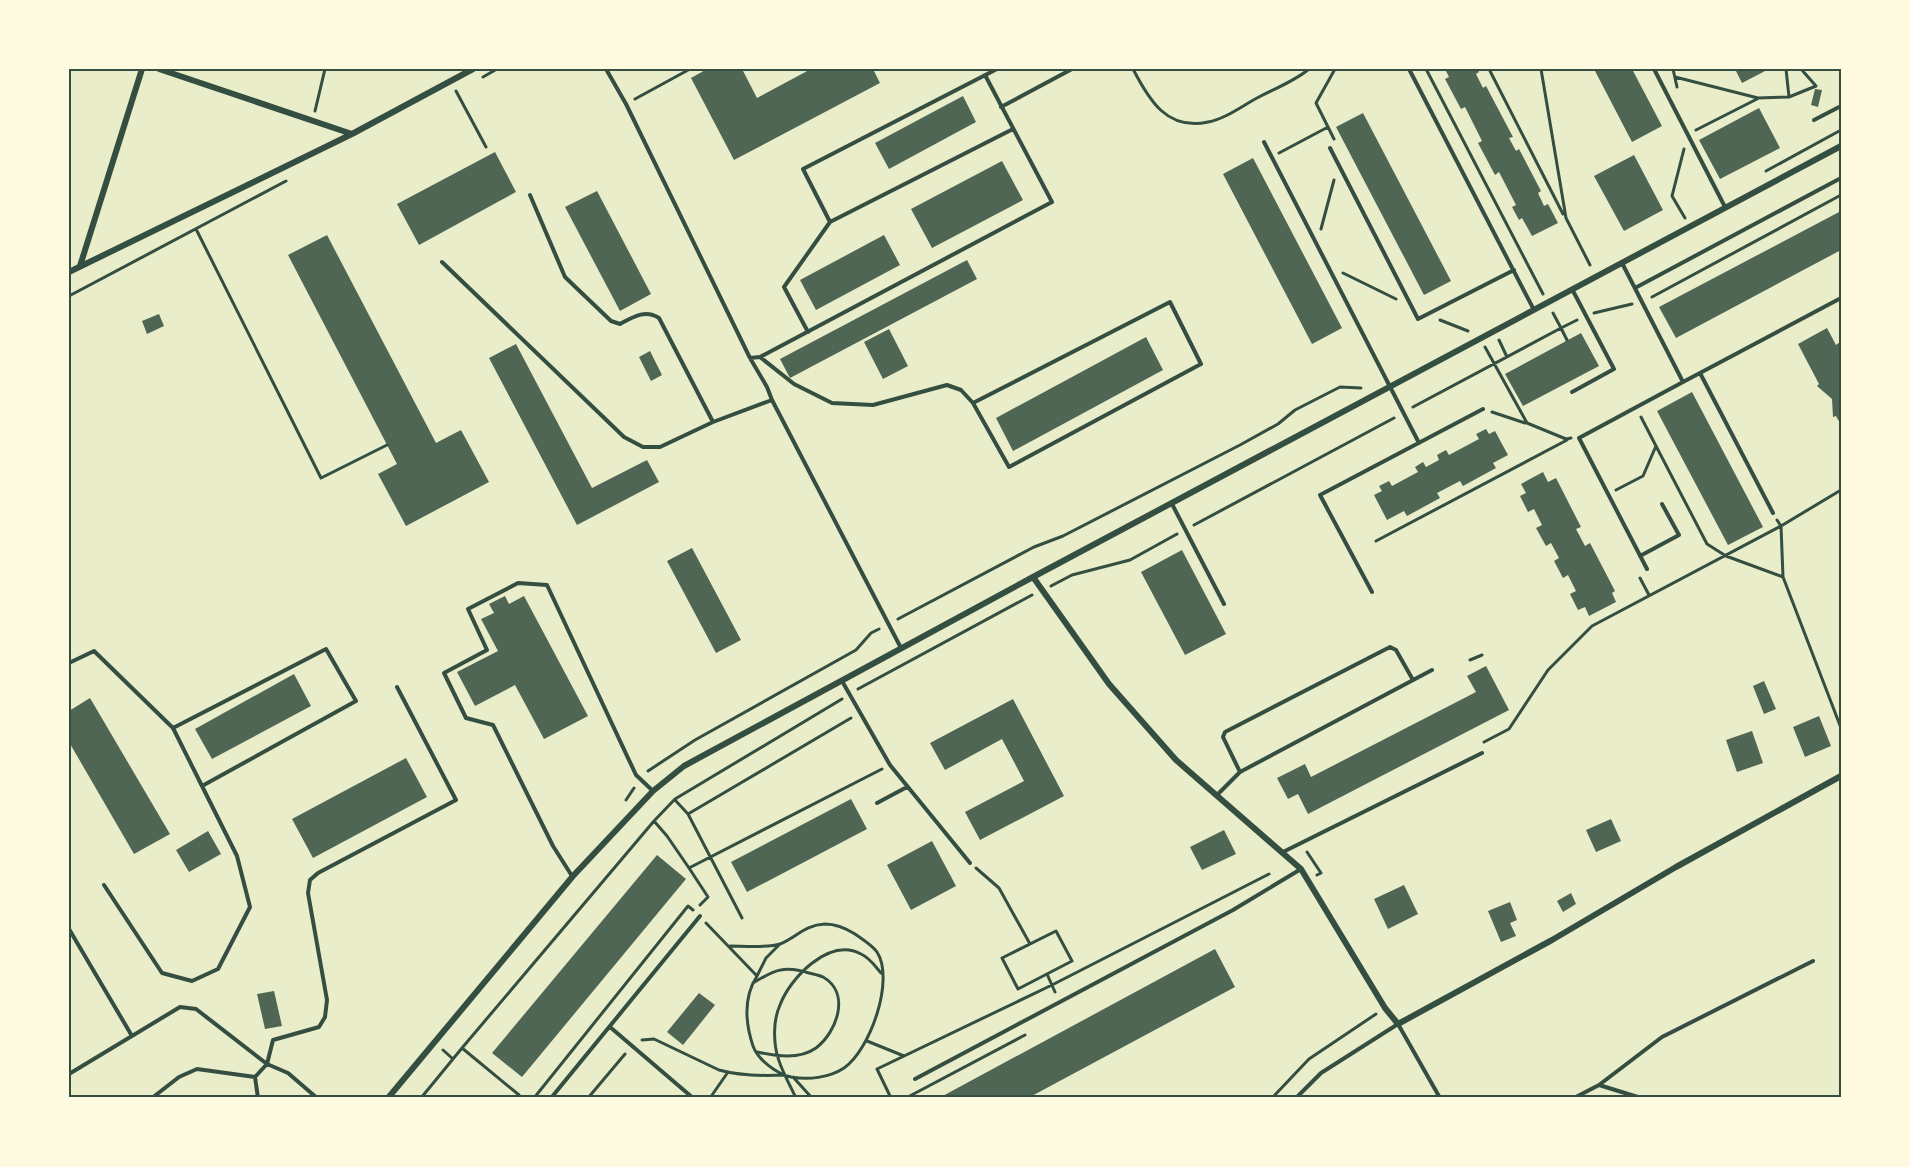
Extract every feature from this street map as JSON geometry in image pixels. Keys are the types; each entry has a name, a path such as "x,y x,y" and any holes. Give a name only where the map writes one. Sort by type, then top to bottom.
{"street":[{"path":"80,266 142,69"},
{"path":"159,69 352,134"},
{"path":"69,272 352,134 473,69"},
{"path":"388,1098 573,876 653,791 684,766 1841,146"},
{"path":"1033,577 1109,684 1176,760 1301,869 1385,1008 1398,1024 1552,940 1676,867 1841,776"}],"lane":[{"path":"606,69 626,104 750,358 901,648"},
{"path":"830,222 803,169 997,69"},
{"path":"1001,107 1072,69"},
{"path":"1409,69 1534,310"},
{"path":"1654,70 1726,208"},
{"path":"750,358 760,357 1052,202 985,75"},
{"path":"1814,120 1841,106"},
{"path":"808,332 784,287 830,222 1013,129"},
{"path":"1264,142 1419,443"},
{"path":"1330,148 1418,320 1514,270"},
{"path":"1635,288 1841,178"},
{"path":"530,195 565,277 612,321 620,324 645,313 652,313 659,318 713,422"},
{"path":"442,262 624,437 643,447 660,447 713,422 772,400"},
{"path":"1622,263 1683,382"},
{"path":"1572,290 1614,369 1572,392"},
{"path":"1647,570 1579,438 1841,298"},
{"path":"760,357 794,384 832,402 873,405 946,385 961,390 973,403 1009,467 1202,364 1170,302 973,403"},
{"path":"1700,373 1773,513"},
{"path":"1372,592 1320,495 1483,409"},
{"path":"1172,504 1224,604"},
{"path":"1640,556 1678,535 1662,504"},
{"path":"573,876 553,846 493,725 466,718 444,673 487,650 468,609 518,583 547,585 639,779 653,791"},
{"path":"1240,772 1223,737 1225,732 1390,647 1396,650 1413,680"},
{"path":"173,728 326,649 356,701 202,786"},
{"path":"69,663 94,651 173,728 237,856 250,907 218,969 192,981 162,973 104,885"},
{"path":"1217,795 1240,772 1432,670"},
{"path":"842,681 890,765 970,863"},
{"path":"255,1077 267,1064 273,1040 319,1027 325,1017 327,1000 308,893 310,880 318,873 456,800 397,687"},
{"path":"1283,852 1482,753"},
{"path":"877,803 907,787"},
{"path":"915,1079 1233,910 1301,869"},
{"path":"551,1098 700,916"},
{"path":"69,929 132,1036"},
{"path":"1574,1098 1599,1086 1662,1037 1813,961"},
{"path":"69,1074 180,1007 196,1009 267,1064 288,1073 317,1098"},
{"path":"1296,1098 1321,1073 1398,1024 1440,1098"},
{"path":"610,1027 693,1098"},
{"path":"152,1098 179,1077 197,1069 255,1077"},
{"path":"255,1077 258,1098"},
{"path":"1599,1086 1641,1098"}],"path":[{"path":"313,122 325,69"},
{"path":"477,80 497,69"},
{"path":"626,104 690,69"},
{"path":"1132,69 1147,96 1159,110 1174,119 1190,123 1209,122 1227,115 1310,69"},
{"path":"1272,157 1328,127 1316,103 1335,69"},
{"path":"1295,471 1561,328 1426,69"},
{"path":"1489,69 1590,266"},
{"path":"1541,69 1566,219"},
{"path":"1673,69 1677,88"},
{"path":"1786,69 1789,96"},
{"path":"1654,70 1758,98 1789,96 1816,86 1801,69"},
{"path":"456,91 486,147"},
{"path":"1690,227 1672,196 1688,134 1758,98"},
{"path":"69,296 289,179"},
{"path":"1632,304 1642,303 1841,195"},
{"path":"196,229 321,478 387,445"},
{"path":"1703,252 1710,265"},
{"path":"1528,299 1542,291"},
{"path":"1457,337 1478,326"},
{"path":"1494,364 1527,423"},
{"path":"639,779 650,769 695,740 856,650 871,633 1034,547 1063,536 1240,445 1278,424 1295,410 1340,387 1364,388"},
{"path":"1636,407 1707,544 1726,556 1783,577"},
{"path":"1483,409 1566,439"},
{"path":"1376,541 1566,439 1579,438"},
{"path":"1608,494 1643,476 1656,446"},
{"path":"1477,745 1509,729 1548,669 1592,626 1781,526 1841,490"},
{"path":"1773,513 1781,526 1783,577 1841,728"},
{"path":"421,1098 675,799 850,694 1072,575"},
{"path":"1470,660 1482,655"},
{"path":"688,814 860,713"},
{"path":"675,799 688,814 742,918"},
{"path":"654,821 689,868"},
{"path":"1301,843 1321,873 1307,880"},
{"path":"891,1098 877,1069 1052,985 1276,870 1291,860"},
{"path":"970,863 999,888 1030,944"},
{"path":"700,916 757,976"},
{"path":"588,1098 626,1053 633,1041 654,1039 719,1070 728,1072 763,1076 785,1075 803,1079 818,1077 844,1068 864,1047 882,994 882,975 877,951 846,928 826,924 802,929 779,945 766,958 752,984 747,1001 746,1018 755,1052 770,1066 785,1075"},
{"path":"1056,931 1072,961 1047,974 1018,989 1002,958 1056,931"},
{"path":"730,946 779,945"},
{"path":"796,1098 777,1056 775,1042 778,1008 785,994 802,970 834,952 846,950 860,953 882,975"},
{"path":"752,984 771,972 789,968 802,970 823,977 832,987 838,1000 839,1011 835,1025 815,1048 791,1056 755,1052"},
{"path":"1047,974 1052,985"},
{"path":"1272,1098 1309,1059 1385,1008"},
{"path":"867,1041 904,1056"},
{"path":"462,1048 518,1097 523,1098"},
{"path":"710,1098 728,1072"},
{"path":"793,1077 812,1098"},
{"path":"906,1098 946,1078"}],"building":[{"path":"707,69 742,69 757,98 811,69 873,69 880,83 734,160 691,78"},
{"path":"1445,69 1477,69 1479,72 1476,74 1483,88 1486,86 1513,137 1509,138 1516,151 1519,149 1541,191 1538,193 1544,206 1548,204 1558,223 1532,236 1522,218 1519,220 1512,207 1516,205 1499,172 1495,175 1478,143 1482,141 1465,107 1461,109 1445,79 1449,77"},
{"path":"1594,69 1632,69 1662,126 1632,142"},
{"path":"1735,69 1769,69 1742,83"},
{"path":"1815,89 1822,90 1818,107 1811,105"},
{"path":"963,96 976,122 889,169 875,143"},
{"path":"1759,108 1780,148 1720,179 1699,140"},
{"path":"1363,113 1451,281 1424,295 1336,127"},
{"path":"495,152 516,192 419,245 397,204"},
{"path":"1634,155 1663,210 1624,231 1594,176"},
{"path":"1253,158 1342,328 1312,344 1223,174"},
{"path":"1002,161 1023,200 932,248 911,209"},
{"path":"597,191 651,294 620,311 565,207"},
{"path":"1841,211 1841,250 1676,338 1659,307"},
{"path":"327,235 436,443 461,430 489,482 406,526 378,474 397,464 288,255"},
{"path":"884,235 900,265 816,310 800,280"},
{"path":"967,260 977,279 790,378 780,359"},
{"path":"159,314 164,326 147,334 142,321"},
{"path":"1827,328 1836,345 1840,342 1841,345 1841,425 1836,416 1833,417 1832,399 1817,386 1819,384 1798,344"},
{"path":"889,329 908,366 883,379 864,342"},
{"path":"1581,333 1599,366 1523,406 1505,374"},
{"path":"1146,337 1163,370 1013,451 996,418"},
{"path":"516,344 592,488 647,460 659,482 577,525 489,358"},
{"path":"650,351 662,375 651,381 639,357"},
{"path":"1692,392 1763,527 1728,545 1657,411"},
{"path":"1486,429 1489,434 1495,431 1508,455 1493,463 1496,468 1463,486 1460,481 1437,493 1440,498 1407,516 1404,511 1387,520 1374,495 1382,491 1379,486 1389,481 1392,486 1418,472 1415,467 1423,462 1426,467 1439,460 1437,455 1446,450 1449,455 1479,439 1476,434"},
{"path":"1543,472 1548,482 1556,478 1581,527 1576,529 1585,546 1590,543 1615,591 1612,593 1616,602 1589,616 1585,607 1578,610 1570,594 1576,591 1568,575 1563,578 1554,561 1559,558 1551,543 1546,546 1536,528 1542,525 1534,509 1528,512 1520,496 1526,493 1521,484"},
{"path":"692,548 741,640 716,653 667,561"},
{"path":"1182,550 1226,634 1185,655 1141,572"},
{"path":"505,596 509,604 524,596 588,716 544,739 515,685 475,706 457,672 498,651 481,619 494,613 489,604"},
{"path":"1486,666 1509,710 1308,814 1298,794 1288,799 1277,778 1305,764 1311,777 1476,692 1467,676"},
{"path":"294,674 311,706 212,759 195,729"},
{"path":"1764,681 1776,709 1764,714 1753,686"},
{"path":"90,698 170,834 134,854 69,742 69,711"},
{"path":"1013,699 1064,796 980,840 965,812 1024,781 1002,739 945,770 930,743"},
{"path":"1819,716 1831,746 1805,757 1793,727"},
{"path":"1752,731 1763,763 1737,772 1726,740"},
{"path":"406,758 427,797 313,858 292,819"},
{"path":"851,799 867,829 747,892 731,862"},
{"path":"1611,819 1621,841 1596,852 1586,830"},
{"path":"1224,830 1236,854 1202,870 1190,847"},
{"path":"208,831 221,854 189,872 176,850"},
{"path":"932,841 956,886 911,910 887,865"},
{"path":"657,855 686,879 522,1077 492,1053"},
{"path":"1404,885 1418,914 1388,929 1374,899"},
{"path":"1571,893 1576,904 1563,912 1557,901"},
{"path":"1510,902 1517,920 1510,923 1516,936 1501,942 1488,911"},
{"path":"1215,949 1235,987 1028,1098 939,1098"},
{"path":"274,991 282,1026 265,1029 257,994"},
{"path":"699,993 715,1005 683,1045 667,1032"}]}
